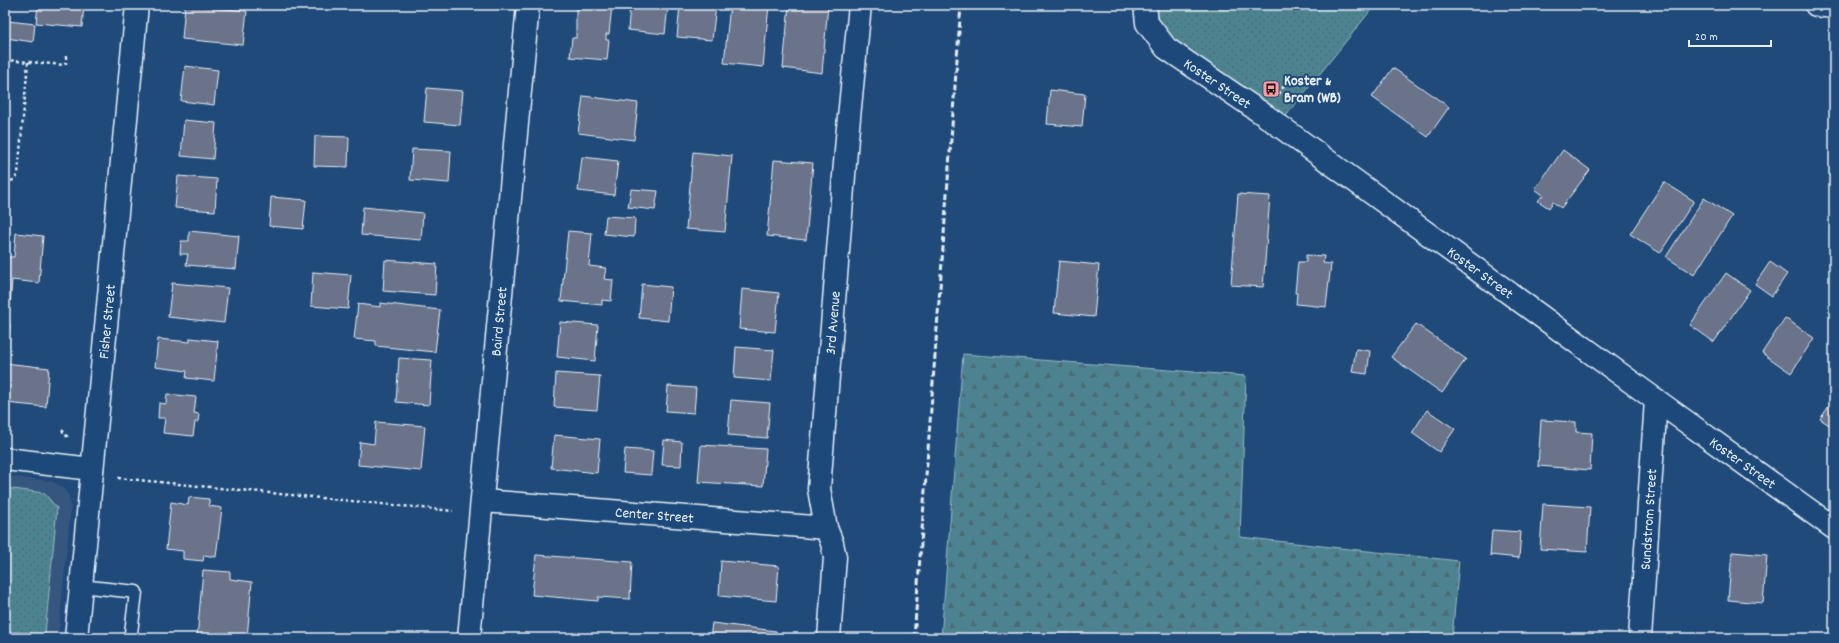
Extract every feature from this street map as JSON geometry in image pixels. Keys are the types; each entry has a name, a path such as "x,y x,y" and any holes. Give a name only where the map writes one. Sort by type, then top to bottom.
{"street":[{"name":"Fisher Street","path":"76,638 137,5"},
{"name":"Baird Street","path":"469,638 483,501 528,5"},
{"name":"3rd Avenue","path":"829,638 835,558 832,543 826,528 819,489 847,138 860,5"},
{"name":"Koster Street","path":"1145,5 1147,23 1166,48 1266,116 1834,528"},
{"path":"1816,5 1834,7"},
{"name":"Sundstrom Street","path":"1640,638 1656,400"},
{"path":"5,459 92,469"},
{"name":"Center Street","path":"483,501 826,528"}],"lane":[{"path":"80,586 136,592 131,633"}],"path":[{"path":"5,60 64,65 66,62 66,55"},
{"path":"5,182 14,180 18,174 28,62"},
{"path":"118,478 453,511"}],"shaded area":[{"path":"5,476 51,481 62,487 69,496 71,506 58,638 5,638"}],"green space":[{"path":"1145,5 1375,5 1278,126 1166,48"},
{"path":"963,354 1246,376 1240,537 1459,561 1452,638 941,638"},
{"path":"5,488 44,493 57,508 45,634 5,631"}],"building":[{"path":"38,5 84,5 82,27 36,23"},
{"path":"185,5 247,11 243,45 182,39"},
{"path":"466,5 489,5 489,7"},
{"path":"579,5 612,5 609,34 606,34 606,40 609,40 607,60 570,57 572,38 576,38 576,9 579,9"},
{"path":"630,5 668,5 665,34 628,30"},
{"path":"680,5 716,5 712,40 677,37"},
{"path":"730,5 769,5 763,67 724,63"},
{"path":"789,5 828,5 822,73 783,68"},
{"path":"8,21 35,24 33,42 6,38"},
{"path":"185,66 218,70 214,105 181,101"},
{"path":"1393,68 1449,107 1428,137 1372,97"},
{"path":"427,88 463,91 460,125 424,122"},
{"path":"1050,90 1085,94 1082,127 1047,124"},
{"path":"583,96 638,103 634,140 578,133"},
{"path":"184,120 216,123 213,159 181,156"},
{"path":"315,136 349,137 348,167 314,166"},
{"path":"412,149 451,151 449,183 410,180"},
{"path":"1563,150 1590,170 1561,208 1553,202 1549,208 1538,201 1543,195 1535,189"},
{"path":"693,152 732,156 725,232 686,229"},
{"path":"582,157 618,161 614,195 578,191"},
{"path":"774,160 813,163 806,240 767,236"},
{"path":"178,176 217,179 215,211 175,208"},
{"path":"1664,182 1694,201 1660,253 1630,234"},
{"path":"631,189 658,191 655,210 628,207"},
{"path":"1238,194 1270,196 1263,287 1231,285"},
{"path":"271,197 306,200 303,229 269,226"},
{"path":"1704,198 1732,216 1694,275 1666,257"},
{"path":"363,207 423,213 421,240 361,235"},
{"path":"606,216 635,218 634,237 604,234"},
{"path":"189,231 239,236 236,269 186,265 188,254 180,254 181,241 189,241"},
{"path":"568,231 592,233 589,266 606,268 604,279 613,280 611,301 602,300 602,305 561,301"},
{"path":"16,233 43,236 39,283 12,280 10,306 5,306 5,257 14,257"},
{"path":"1306,255 1324,256 1323,263 1331,264 1326,307 1296,304 1297,293 1295,293 1298,262 1306,262"},
{"path":"385,260 437,264 435,295 383,291"},
{"path":"1059,261 1099,265 1094,317 1054,313"},
{"path":"1770,262 1787,274 1772,296 1755,284"},
{"path":"313,272 351,275 348,309 311,306"},
{"path":"1726,273 1750,290 1714,342 1690,325"},
{"path":"172,283 228,288 224,323 168,317"},
{"path":"642,284 671,287 668,321 639,318"},
{"path":"742,289 779,293 775,332 739,329"},
{"path":"380,303 440,310 435,352 376,346 376,341 354,339 358,304 380,307"},
{"path":"1785,318 1814,338 1791,373 1762,353"},
{"path":"560,322 598,325 595,361 557,357"},
{"path":"5,324 10,325 7,355 5,355"},
{"path":"1416,324 1466,359 1442,393 1391,357"},
{"path":"190,338 218,341 214,381 186,378 187,371 155,367 158,339 190,342"},
{"path":"736,347 774,350 771,381 734,378"},
{"path":"1356,349 1370,351 1367,374 1352,372"},
{"path":"399,358 432,360 429,405 396,402"},
{"path":"5,363 49,368 46,407 5,403"},
{"path":"556,373 600,376 597,410 554,407"},
{"path":"668,386 696,388 694,413 666,411"},
{"path":"167,394 196,397 194,413 199,414 198,422 195,422 193,436 163,433 165,418 158,418 159,403 166,404"},
{"path":"1834,399 1834,428 1820,419"},
{"path":"731,400 770,403 767,438 728,435"},
{"path":"1427,410 1455,429 1439,452 1412,433"},
{"path":"1541,420 1576,422 1576,432 1592,433 1590,470 1538,466"},
{"path":"376,422 425,426 421,471 358,465 360,442 374,444"},
{"path":"554,435 600,439 597,473 551,468"},
{"path":"664,440 682,442 681,466 662,465"},
{"path":"701,445 766,449 763,486 698,482"},
{"path":"625,449 653,451 651,475 623,473"},
{"path":"189,497 209,499 209,506 222,508 216,557 204,555 203,561 183,559 183,551 166,549 171,502 188,505"},
{"path":"1543,504 1590,507 1587,552 1540,549"},
{"path":"1492,530 1521,532 1519,558 1490,555"},
{"path":"1732,552 1767,555 1763,603 1728,600"},
{"path":"536,555 632,562 630,599 598,597 598,601 532,595"},
{"path":"721,561 779,566 776,601 719,596"},
{"path":"203,570 230,572 230,579 252,582 247,638 197,638"},
{"path":"712,623 776,631 775,638 710,638"},
{"path":"654,634 687,638 654,638"}],"railway":[{"path":"914,638 961,5"}],"place":[{"name":"Koster & Bram (WB)","path":"1271,89"}]}
